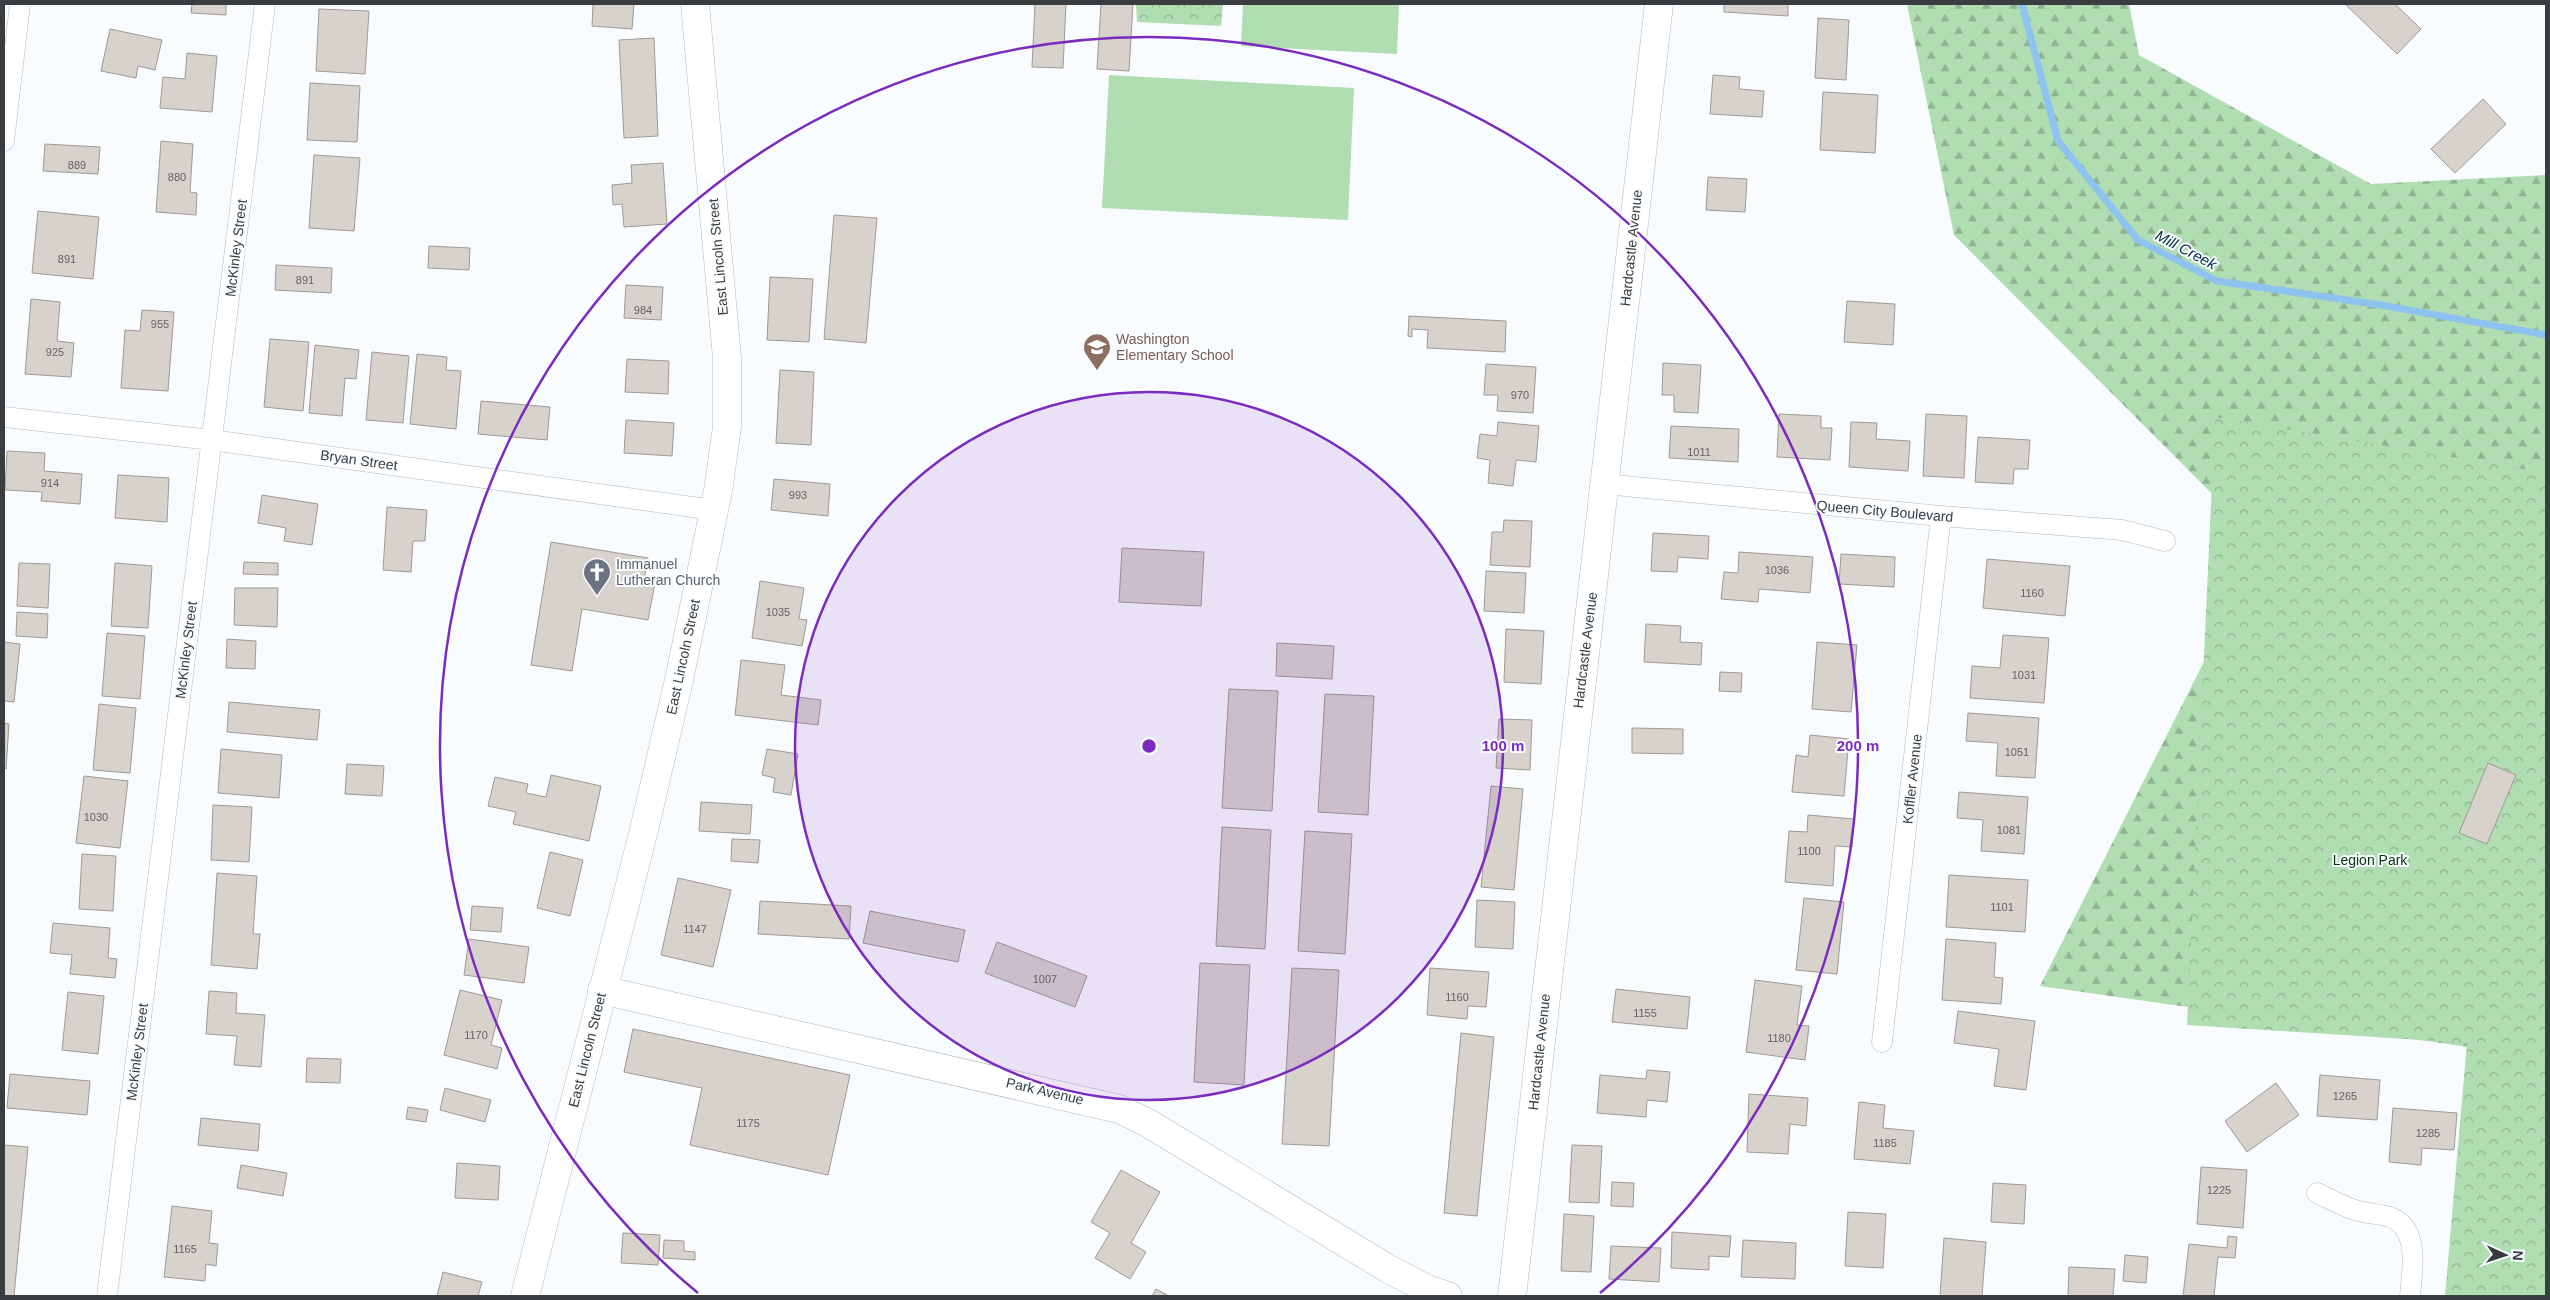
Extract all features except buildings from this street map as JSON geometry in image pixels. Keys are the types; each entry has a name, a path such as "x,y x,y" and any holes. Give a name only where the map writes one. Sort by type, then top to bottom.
{"street":[{"path":"4,141 20,4"},
{"name":"McKinley Street","path":"107,1296 265,4"},
{"name":"East Lincoln Street","path":"525,1296 663,748 714,510 727,427 729,380 695,4"},
{"name":"Hardcastle Avenue","path":"1512,1296 1659,4"},
{"name":"Bryan Street","path":"4,416 212,440 714,510"},
{"name":"Queen City Boulevard","path":"1604,484 1941,516 2122,530 2165,541"},
{"name":"Koffler Avenue","path":"1882,1042 1941,516"},
{"name":"Park Avenue","path":"602,990 1119,1109 1148,1123 1387,1268 1448,1296"},
{"path":"2318,1193 2353,1210 2389,1217 2400,1222 2406,1230 2412,1254 2410,1296"}],"green space":[{"path":"1136,4 1223,4 1221,26 1137,22"},
{"path":"1243,4 1399,4 1397,54 1241,46"},
{"path":"1907,4 2129,4 2139,55 2371,184 2546,175 2546,1058 2040,986 2263,545 1954,235"},
{"path":"1109,75 1354,88 1348,220 1102,208"},
{"name":"Legion Park","path":"2215,417 2546,473 2546,1296 2445,1296 2467,1043 2187,1025"}],"waterway":[{"name":"Mill Creek","path":"2022,4 2058,141 2138,240 2217,281 2381,305 2546,335"}],"place":[{"name":"Washington Elementary School","path":"1097,371"},
{"name":"Immanuel Lutheran Church","path":"597,596"}]}
